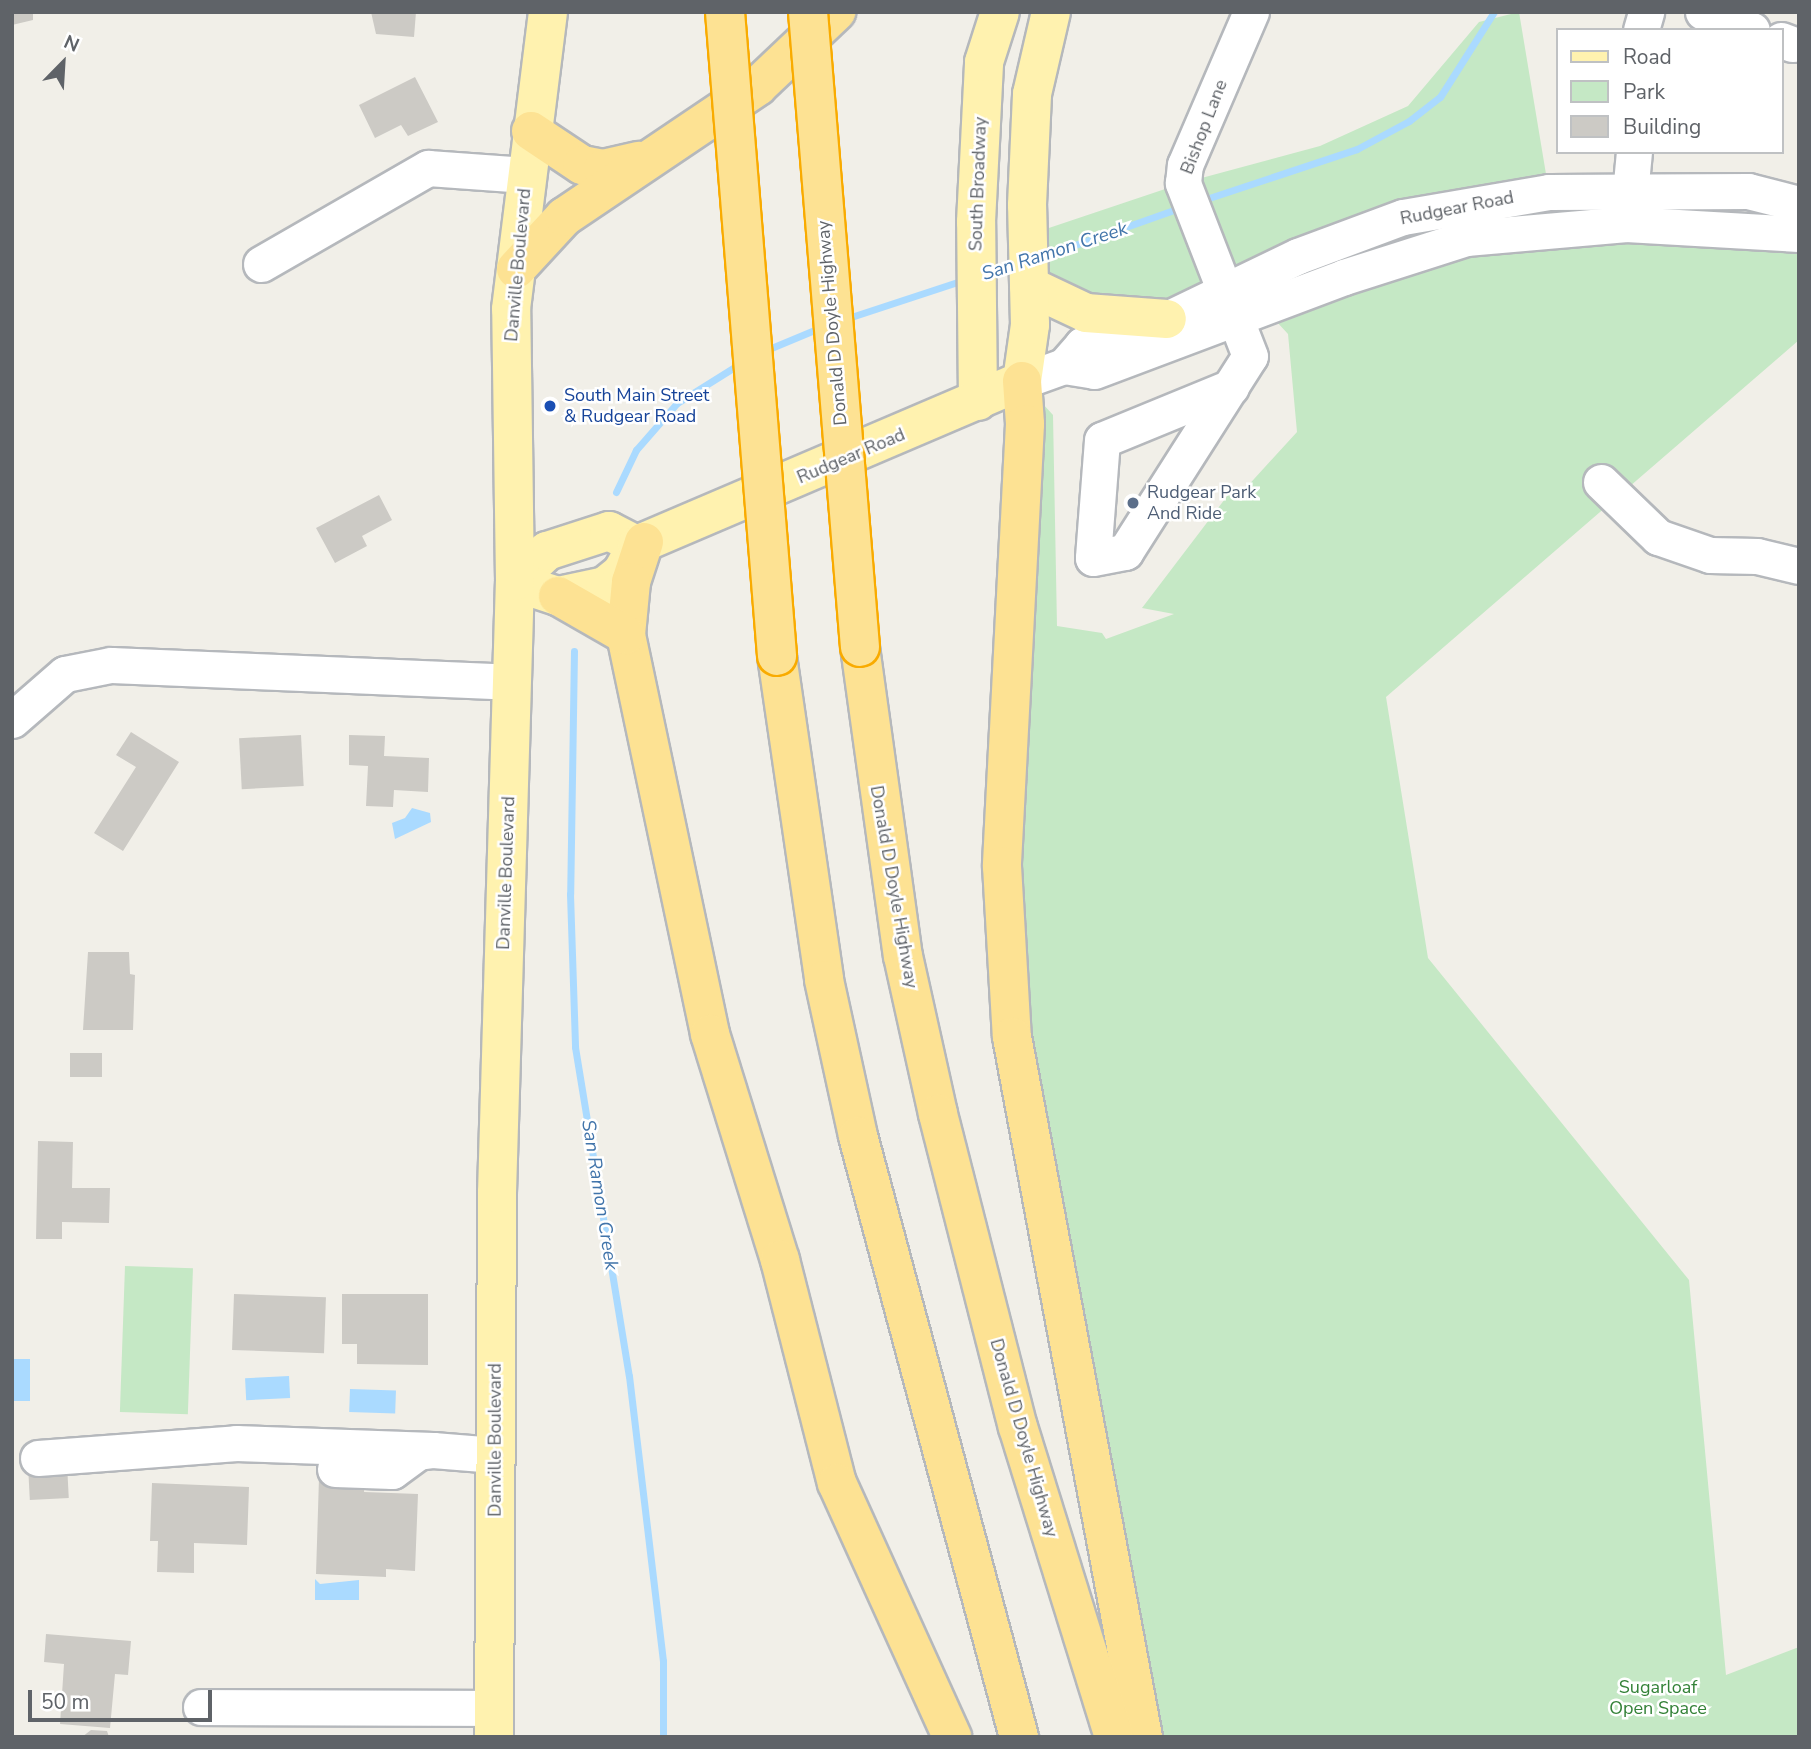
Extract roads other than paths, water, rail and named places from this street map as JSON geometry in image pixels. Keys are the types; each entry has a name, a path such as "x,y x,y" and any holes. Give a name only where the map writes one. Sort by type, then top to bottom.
{"highway":[{"path":"725,12 777,656 820,954 858,1136 1019,1737"},
{"name":"Donald D Doyle Highway","path":"808,12 860,647 903,956 938,1114 1018,1427 1114,1737"},
{"path":"516,269 564,217 758,86 836,12"},
{"path":"531,131 582,165 603,169 655,157"},
{"path":"1022,381 1025,424 1002,866 1012,1037 1143,1737"},
{"path":"641,543 631,582 626,635 710,1034 780,1260 837,1483 952,1737"},
{"path":"558,596 626,635"}],"main road":[{"name":"Danville Boulevard","path":"494,1722 495,1455 515,581 511,309 531,131 548,12"},
{"name":"South Broadway","path":"978,401 974,334 976,222 984,62 1000,12"},
{"path":"1022,381 1029,286 1027,205 1032,94 1051,12"},
{"path":"1029,286 1086,313 1165,332"},
{"name":"Rudgear Road","path":"641,543 1022,381"},
{"path":"609,531 641,543 622,572 605,586 558,596 515,581 547,551 609,531"}],"street":[{"name":"Bishop Lane","path":"1231,387 1250,356 1182,183 1251,12"},
{"path":"1703,12 1747,28"},
{"path":"1629,208 1634,154"},
{"path":"261,264 428,168 526,175"},
{"name":"Rudgear Road","path":"1022,381 1064,366 1082,345 1165,332 1231,304 1344,276 1466,238 1629,208 1748,191 1799,204"},
{"name":"Rudgear Road","path":"1629,208 1752,232 1799,234"},
{"path":"1752,232 1799,250"},
{"path":"1231,387 1125,552 1093,558 1102,440 1231,387"},
{"path":"1601,482 1658,537 1710,555 1757,556 1799,566"},
{"path":"12,720 65,674 111,666 511,682"},
{"path":"38,1458 236,1443 433,1450 495,1455"},
{"path":"335,1469 392,1471 418,1452 433,1450"},
{"path":"201,1707 494,1722"}],"water":[{"path":"412,808 430,813 431,822 395,839 392,823 405,818"},
{"path":"12,1359 30,1359 30,1401 12,1401"},
{"path":"289,1376 290,1398 246,1400 245,1378"},
{"path":"350,1389 396,1391 395,1414 349,1412"},
{"path":"315,1579 320,1584 359,1580 359,1600 315,1600"}],"waterway":[{"name":"San Ramon Creek","path":"1200,201 1357,149 1409,121 1440,97 1494,12"},
{"name":"San Ramon Creek","path":"1038,258 1182,207"},
{"name":"San Ramon Creek","path":"988,273 1017,264"},
{"name":"San Ramon Creek","path":"845,319 967,279"},
{"name":"San Ramon Creek","path":"764,351 824,326"},
{"name":"San Ramon Creek","path":"616,492 636,450 677,403 741,363"},
{"name":"San Ramon Creek","path":"574,651 570,894 575,1047 629,1376 663,1661 663,1737"}],"place":[{"name":"South Main Street & Rudgear Road","path":"550,406"},
{"name":"Rudgear Park And Ride","path":"1133,503"}],"park label":[{"name":"Sugarloaf Open Space","path":"1658,1698"}]}
